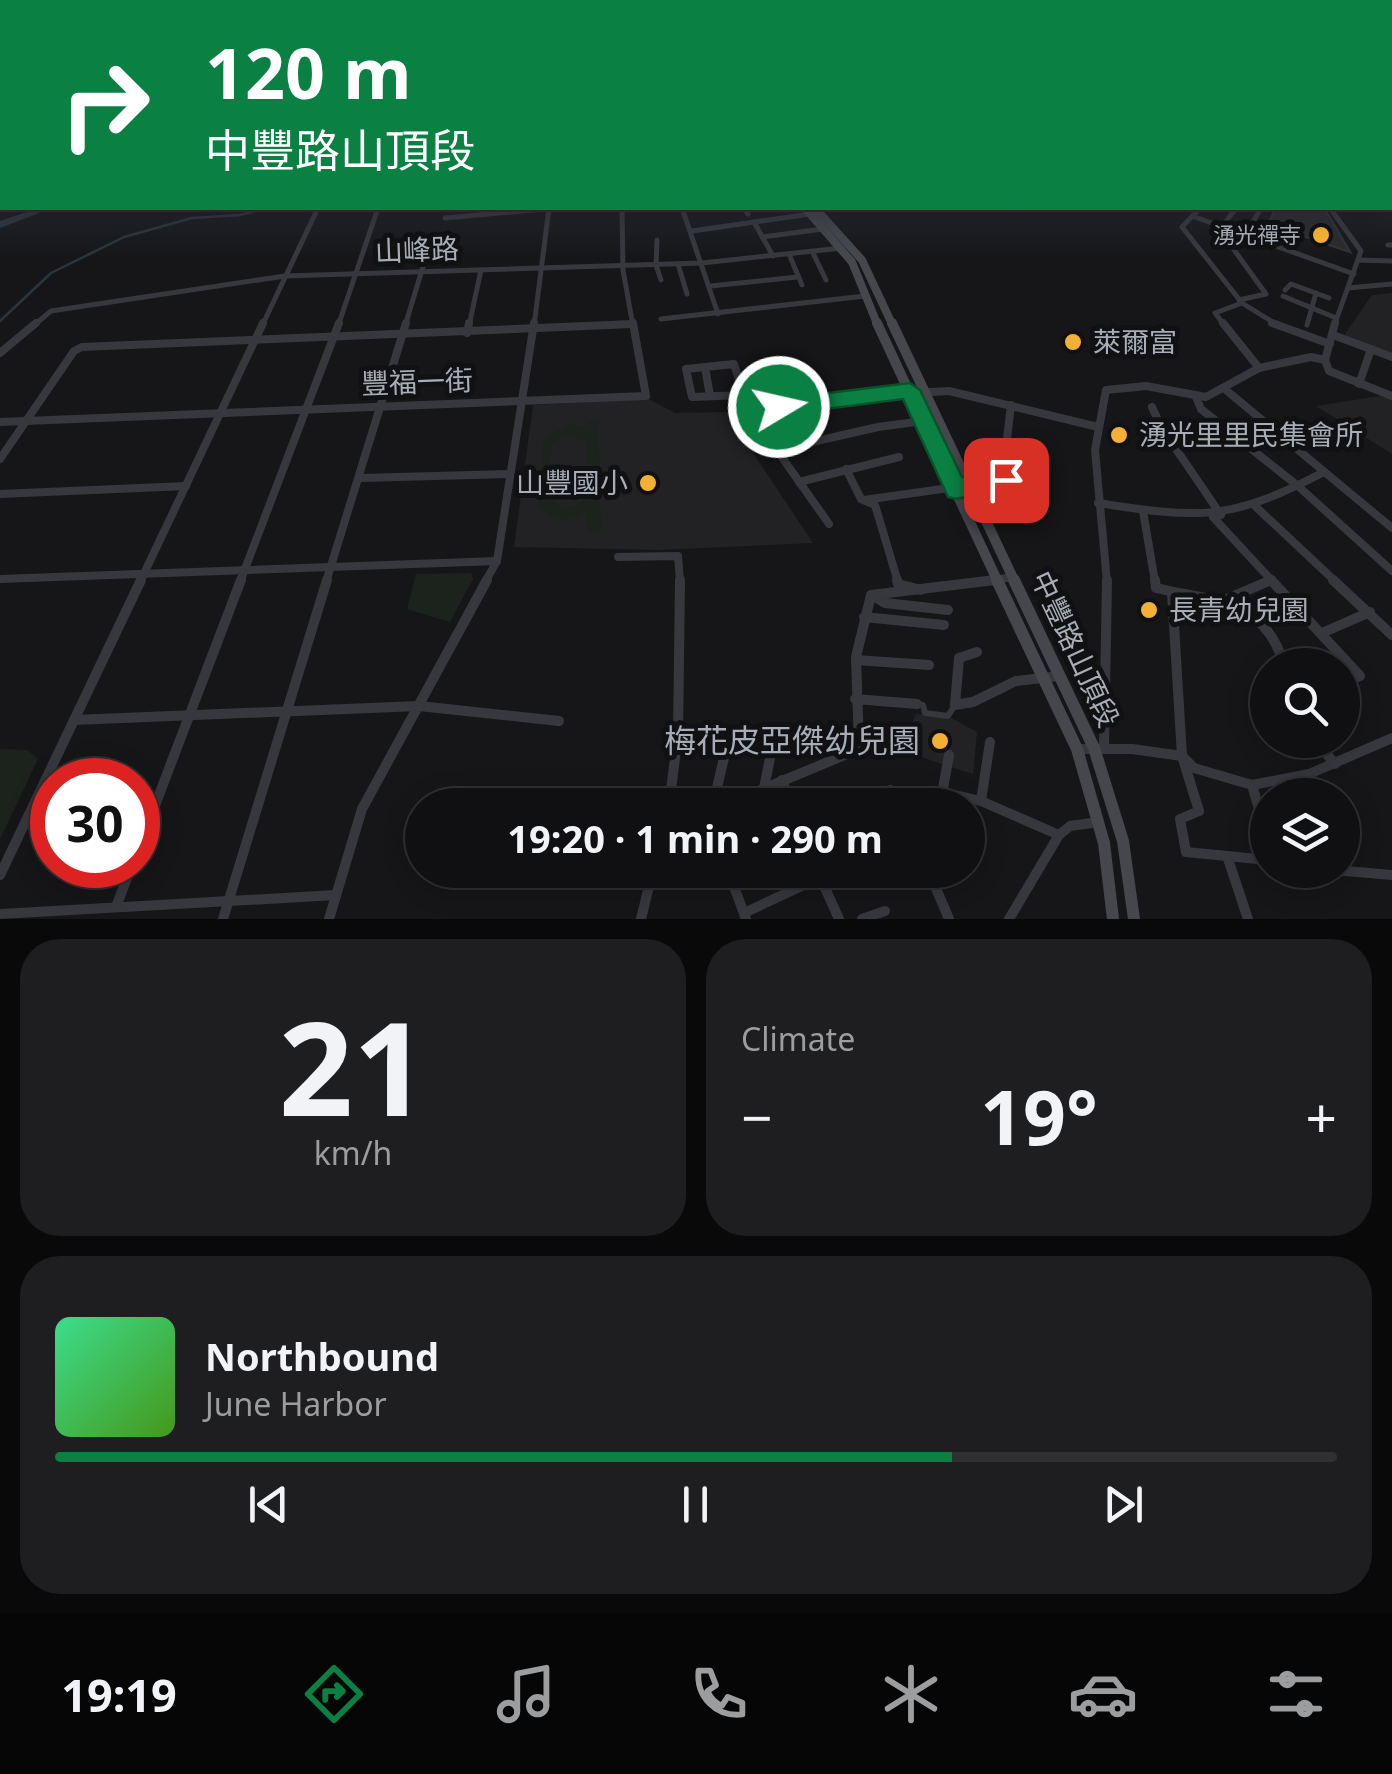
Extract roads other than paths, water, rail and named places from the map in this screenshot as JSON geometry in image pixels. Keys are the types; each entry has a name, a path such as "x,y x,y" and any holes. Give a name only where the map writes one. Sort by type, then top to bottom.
{"main road":[{"name":"中豐路山頂段","path":"810,210 823,229 862,260 925,392 931,419"},
{"name":"中豐路山頂段","path":"810,210 845,247 910,390 931,419 1006,578 1099,748 1124,841 1134,919"},
{"name":"中豐路山頂段","path":"1006,578 1077,750 1110,878 1113,919"}],"street":[{"path":"0,875 317,210"},
{"path":"160,792 357,275 377,210"},
{"path":"444,218 530,210"},
{"path":"329,919 362,809 497,561 551,210"},
{"name":"豐福一街","path":"0,422 646,396 623,266 622,210"},
{"path":"683,210 718,314"},
{"path":"692,231 810,210"},
{"path":"1198,210 1182,228 1240,302 1266,322 1330,344"},
{"path":"1219,226 1234,210"},
{"path":"1243,239 1260,210"},
{"path":"1331,210 1361,251 1325,360 1329,371 1391,396"},
{"path":"1192,216 1243,239 1354,274"},
{"path":"754,222 773,256"},
{"path":"1219,226 1266,294 1215,313 1260,368"},
{"path":"762,237 823,229"},
{"path":"656,240 656,266 661,280"},
{"name":"山峰路","path":"0,353 51,311 285,276 656,266 845,247"},
{"path":"223,919 428,250"},
{"path":"812,251 826,280"},
{"path":"789,254 802,285"},
{"path":"1358,260 1392,262"},
{"path":"678,264 688,294"},
{"path":"467,334 481,270"},
{"path":"711,286 797,277"},
{"path":"1329,298 1291,284 1284,293 1336,318"},
{"path":"1348,288 1392,284"},
{"path":"1307,324 1316,293"},
{"path":"661,319 865,296"},
{"path":"0,459 79,348 633,324"},
{"path":"1333,335 1392,356"},
{"path":"1358,384 1371,349"},
{"path":"1099,748 1107,568 1094,450 1106,390 1149,386 1196,398 1226,390 1240,374 1260,368 1311,357 1325,360"},
{"path":"745,395 692,398 686,369 734,364 741,378 750,412 829,524"},
{"path":"705,368 710,396"},
{"path":"731,414 910,390 949,391 1098,427"},
{"path":"1226,390 1392,528"},
{"path":"1196,398 1200,409 1298,486 1392,571"},
{"path":"1006,480 1003,472 1010,405"},
{"path":"1152,407 1217,516 1335,648"},
{"path":"777,450 931,419"},
{"path":"800,482 899,457"},
{"path":"846,468 864,500 875,504 898,584 921,590"},
{"path":"1098,503 1143,511 1217,516 1255,506 1324,472"},
{"path":"360,478 512,474"},
{"path":"864,500 1006,480 1042,488"},
{"path":"0,494 186,486"},
{"path":"1255,506 1392,635"},
{"path":"1143,511 1156,588 1222,601 1253,616 1273,635 1278,648"},
{"path":"618,558 670,555 678,556 680,561 678,735 671,788"},
{"path":"0,579 497,561"},
{"path":"871,595 910,595 921,590 1006,578"},
{"path":"1222,601 1271,580"},
{"path":"1172,592 1182,756 1200,811 1180,819 1186,852 1250,858"},
{"path":"871,595 885,603 948,610"},
{"path":"859,746 856,660 871,595"},
{"path":"1322,634 1370,612"},
{"path":"864,617 944,625"},
{"path":"855,699 923,705 925,713 948,716 955,706 959,658 977,652"},
{"path":"856,660 929,666"},
{"path":"955,706 973,702 1016,681 1060,676"},
{"path":"74,720 419,706 558,721"},
{"path":"717,788 730,732"},
{"path":"764,788 774,738"},
{"path":"764,788 878,741"},
{"path":"983,788 990,742"},
{"path":"1288,778 1390,743"},
{"path":"1077,750 1099,748 1182,756 1194,768 1250,784"},
{"path":"943,788 949,756"},
{"path":"1330,758 1335,764"},
{"path":"782,780 785,788"},
{"path":"985,803 1059,835"},
{"path":"1009,919 1059,835 1070,826 1098,822"},
{"path":"1228,856 1248,919"},
{"path":"1360,872 1392,875"},
{"path":"116,908 123,888"},
{"path":"640,919 648,888"},
{"path":"735,888 745,916 794,888"},
{"path":"825,888 839,919"},
{"path":"936,888 949,919"},
{"path":"0,914 336,895"},
{"path":"862,919 885,910"}],"waterway":[{"path":"0,225 41,210"},
{"path":"0,321 51,273 124,237 192,218 259,210"}],"place":[{"name":"湧光禪寺","path":"1321,235"},
{"name":"萊爾富","path":"1073,342"},
{"name":"湧光里里民集會所","path":"1119,435"},
{"name":"山豐國小","path":"648,483"},
{"name":"長青幼兒園","path":"1149,610"},
{"name":"梅花皮亞傑幼兒園","path":"940,741"}]}
